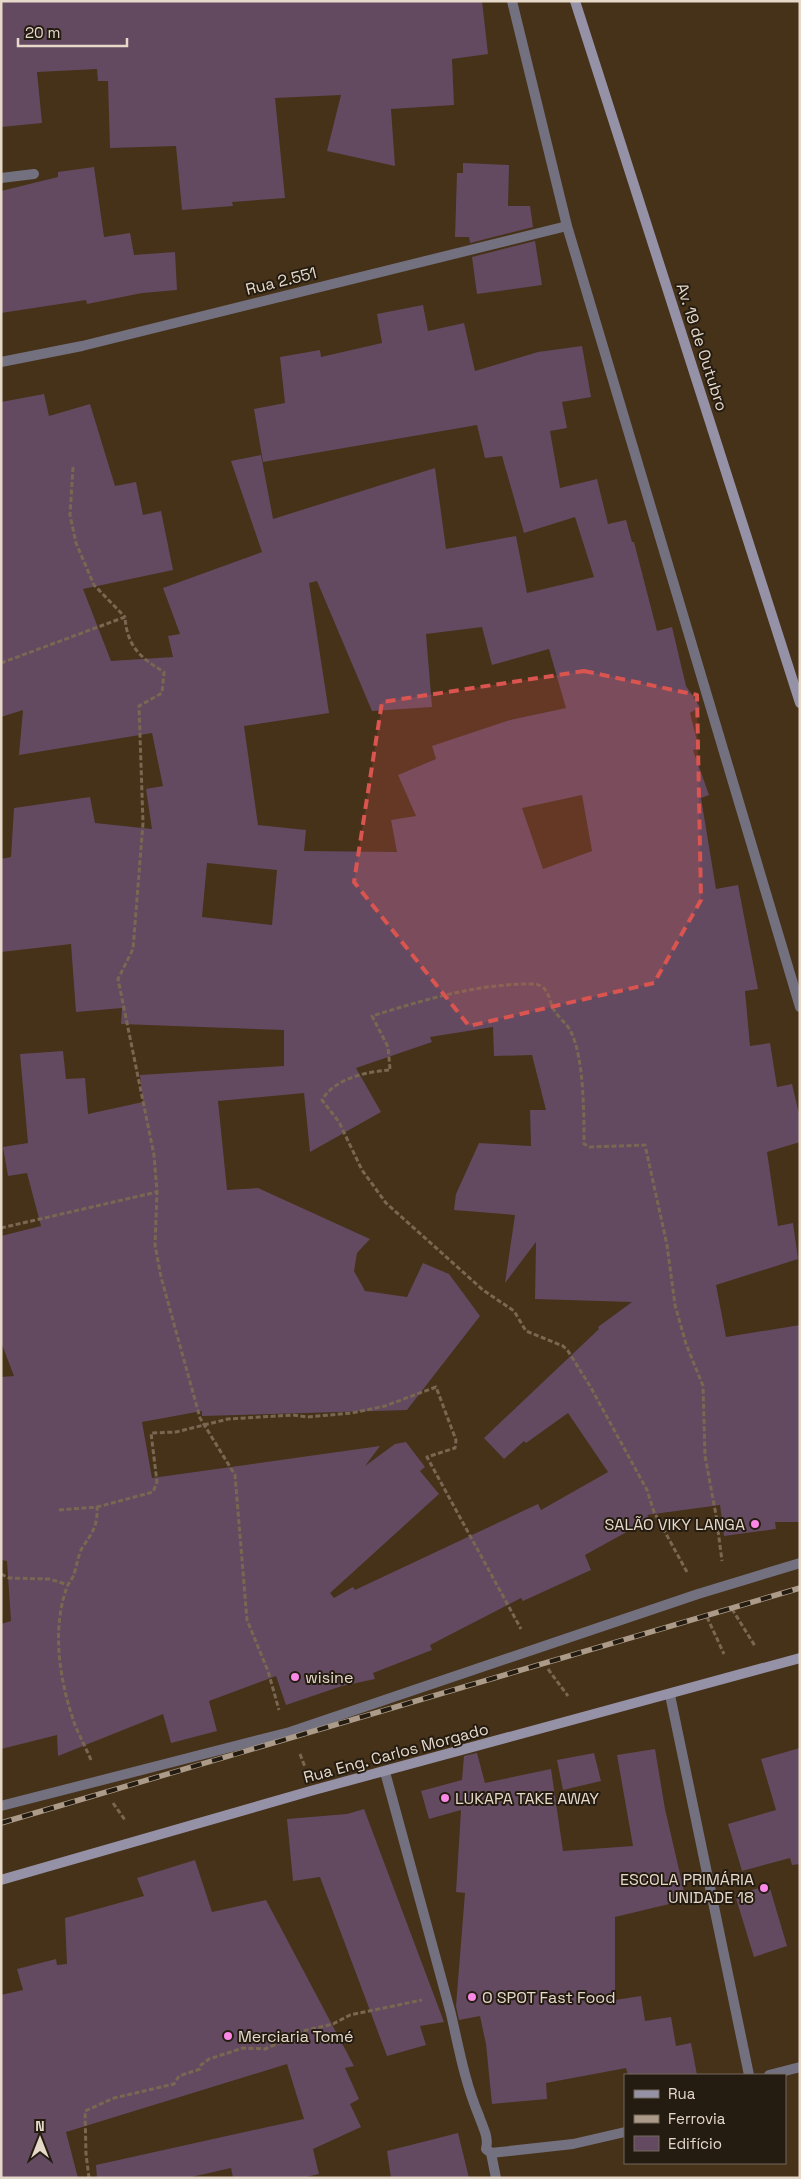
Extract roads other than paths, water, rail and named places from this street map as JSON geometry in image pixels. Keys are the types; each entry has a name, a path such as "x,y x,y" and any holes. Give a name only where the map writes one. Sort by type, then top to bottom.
{"street":[{"path":"512,1 566,226 800,1008"},
{"name":"Av. 19 de Outubro","path":"575,1 800,703"},
{"path":"1,178 34,174"},
{"name":"Rua 2.551","path":"1,362 82,346 566,226"},
{"path":"1,1806 290,1732 725,1585 800,1563"},
{"name":"Rua Eng. Carlos Morgado","path":"1,1880 314,1790 587,1718 800,1658"},
{"path":"670,1695 749,2074"},
{"path":"385,1772 470,2092 488,2140 486,2149 491,2153 496,2178"},
{"path":"773,2074 800,2067"},
{"path":"491,2153 573,2144 624,2132"}],"railway":[{"path":"1,1823 800,1588"}],"place":[{"name":"SALÃO VIKY LANGA","path":"755,1524"},
{"name":"wisine","path":"295,1677"},
{"name":"LUKAPA TAKE AWAY","path":"445,1798"},
{"name":"ESCOLA PRIMÁRIA UNIDADE 18","path":"764,1888"},
{"name":"O SPOT Fast Food","path":"472,1997"},
{"name":"Merciaria Tomé","path":"228,2036"}]}
